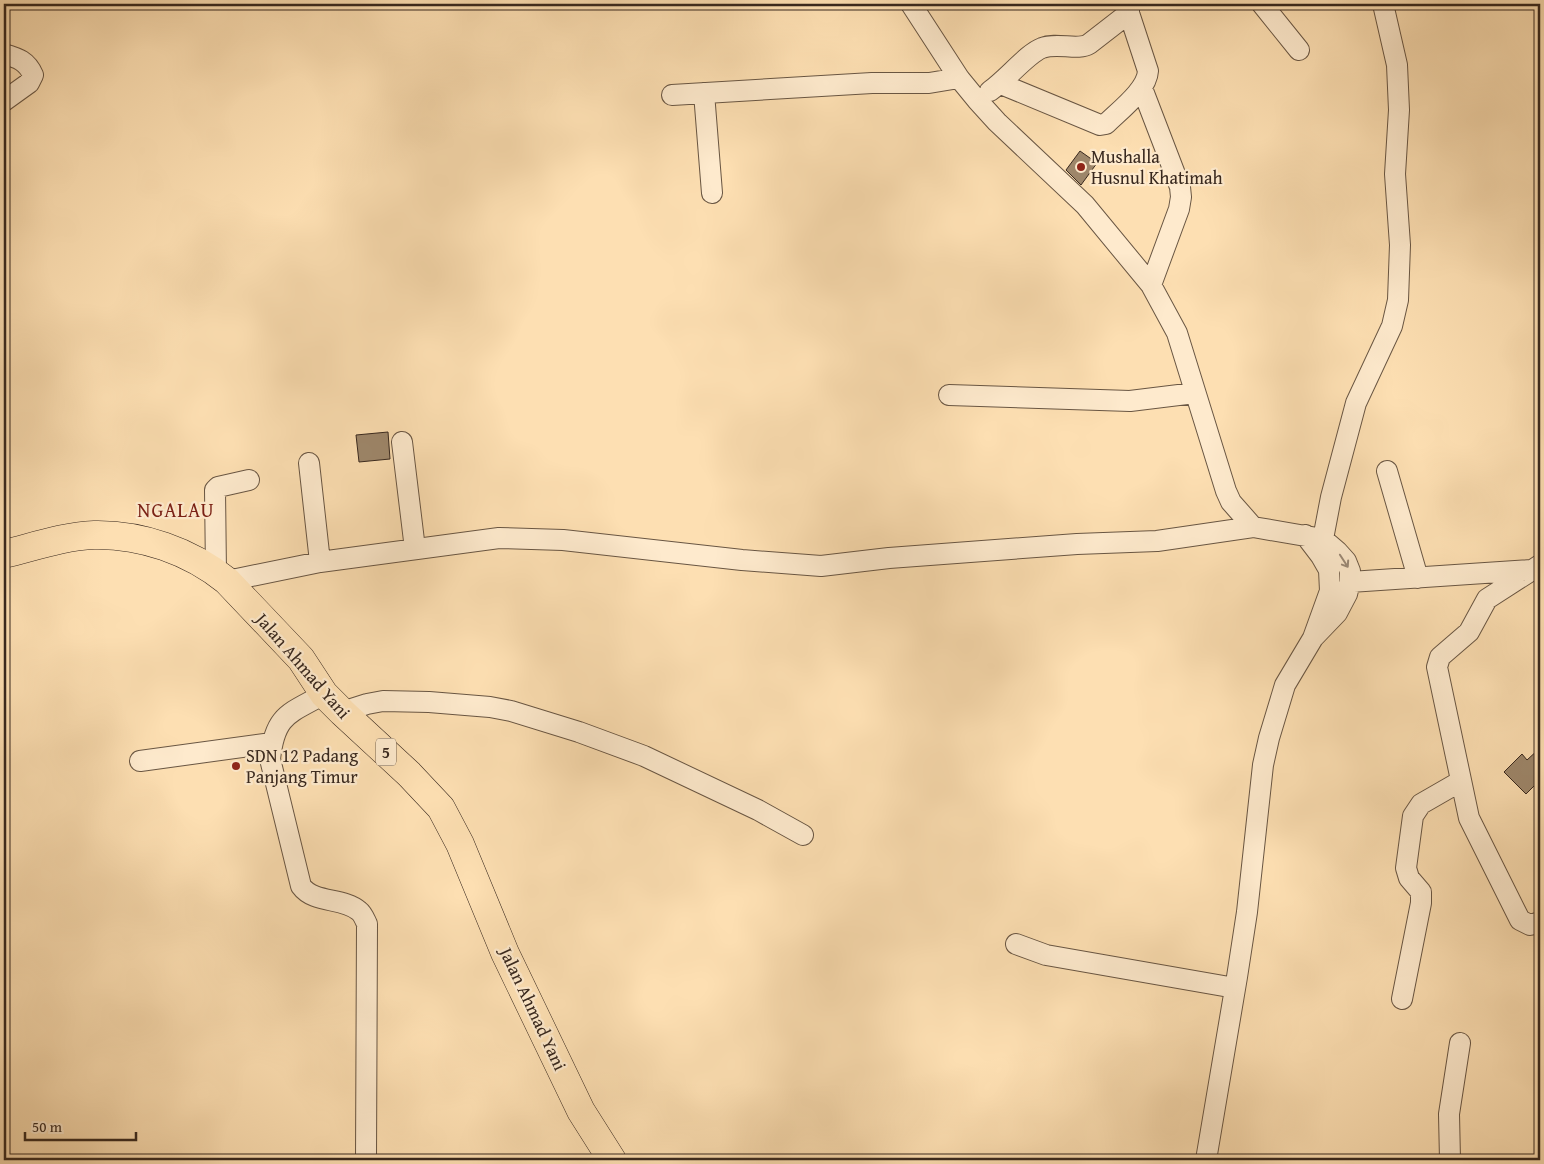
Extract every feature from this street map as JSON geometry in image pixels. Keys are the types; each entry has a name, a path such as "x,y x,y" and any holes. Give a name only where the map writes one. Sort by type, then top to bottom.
{"highway":[{"name":"Jalan Ahmad Yani","path":"4,554 63,539 94,535 124,536 154,542 178,551 221,576 302,658 333,703 410,774 441,808 460,844 505,953 581,1111 612,1160"}],"street":[{"path":"911,4 958,78 997,122 1084,205 1152,285 1177,333 1226,491 1231,502 1253,527"},
{"path":"1262,4 1299,50"},
{"path":"1206,1160 1247,912 1263,765 1269,738 1285,686 1313,638 1330,591 1329,570 1314,537 1332,497 1356,404 1392,326 1398,300 1400,245 1395,174 1399,110 1397,65 1382,4"},
{"path":"977,100 1001,84 1041,48 1060,45 1085,46 1129,8 1148,70 1146,82 1106,124 1100,125 1001,84"},
{"path":"4,54 23,60 33,75 30,83 4,101"},
{"path":"672,95 872,83 929,83 958,78"},
{"path":"1142,88 1180,187 1181,197 1179,209 1152,285"},
{"path":"704,93 712,193"},
{"path":"949,395 1130,401 1195,393"},
{"path":"402,442 414,550"},
{"path":"309,463 320,562"},
{"path":"1387,471 1418,578"},
{"path":"249,480 218,487 215,490 221,576 500,538 564,540 742,560 821,566 889,558 1057,545 1158,541 1253,527 1314,537 1336,551 1346,561 1350,571 1347,594 1337,613 1313,638"},
{"path":"1350,582 1538,569"},
{"path":"1538,569 1487,599 1469,632 1440,657 1438,667 1469,818 1520,920 1530,925 1540,922"},
{"path":"366,1160 367,924 359,911 352,907 308,894 301,886 270,758 272,742 277,727 286,715 333,703 368,704 383,701 490,706 579,732 644,756 735,799 803,835"},
{"path":"140,760 272,742"},
{"path":"1402,999 1421,903 1421,892 1409,878 1406,868 1414,816 1422,804 1461,781"},
{"path":"1016,944 1046,955 1235,988"},
{"path":"1450,1160 1449,1114 1460,1043"}],"building":[{"name":"Mushalla Husnul Khatimah","path":"1080,151 1097,163 1081,185 1066,170"},
{"path":"388,432 390,459 359,462 356,435"},
{"path":"1540,748 1540,780 1526,794 1504,772 1522,754 1527,760"}],"place":[{"name":"Mushalla Husnul Khatimah","path":"1081,167"},
{"name":"SDN 12 Padang Panjang Timur","path":"236,766"}],"district":[{"name":"NGALAU","path":"176,510"}]}
